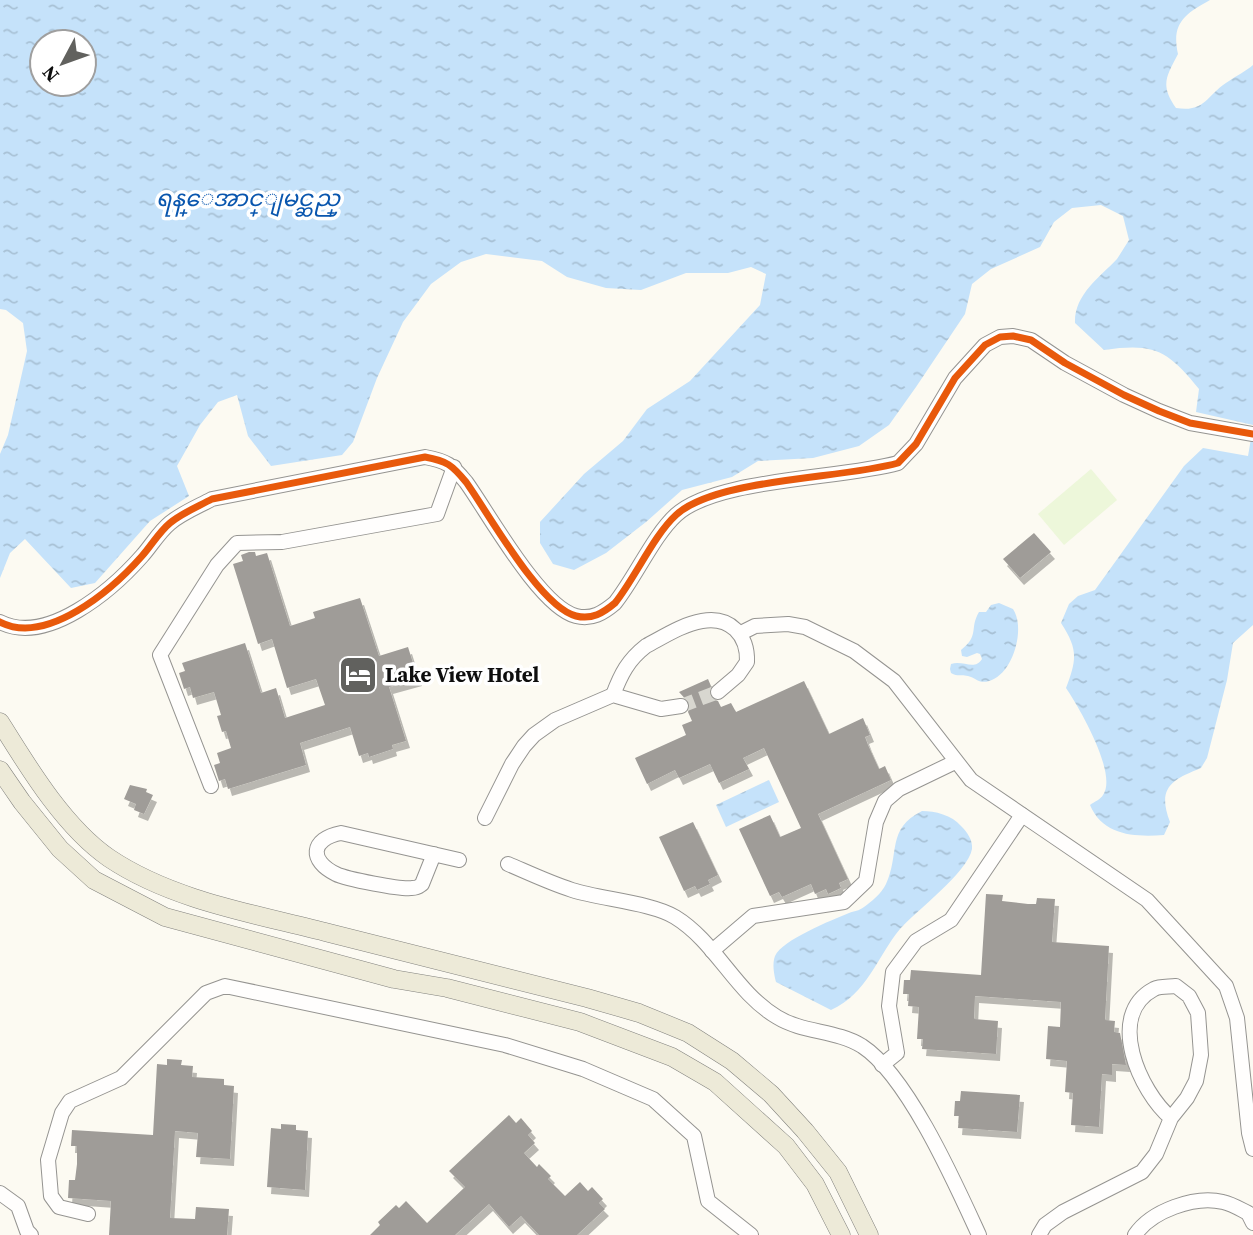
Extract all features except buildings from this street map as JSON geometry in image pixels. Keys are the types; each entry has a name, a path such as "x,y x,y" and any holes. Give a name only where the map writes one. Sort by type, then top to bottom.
{"main road":[{"path":"0,722 42,788 76,827 108,857 175,891 257,915 639,1013 688,1033 732,1061 771,1094 805,1131 838,1172 869,1235"},
{"path":"0,770 60,849 94,880 165,917 394,979 447,988 580,1022 672,1058 715,1082 786,1146 815,1184 841,1235"}],"street":[{"path":"0,622 18,629 40,626 69,617 104,592 141,558 167,525 212,499 425,457 444,461 454,467 542,591 563,611 590,617 603,613 615,603 676,515 697,502 743,489 898,463 916,444 955,378 985,345 1000,337 1013,336 1031,340 1065,363 1124,395 1190,423 1252,434"},
{"path":"211,786 160,655 217,565 237,543 282,541 437,514 454,467"},
{"path":"613,695 628,662 646,646 702,621 718,621 730,625 741,633 745,643 747,662 729,684 718,692"},
{"path":"741,633 755,626 788,624 805,627 855,651 894,681 955,762 984,791 1147,900 1226,986 1237,1018 1253,1149"},
{"path":"485,818 512,764 534,735 555,720 613,695 661,709 681,706"},
{"path":"712,951 753,916 844,902 866,881 876,822 886,801 899,789 955,762"},
{"path":"881,1065 897,1053 889,1006 892,972 916,942 951,920 1022,815"},
{"path":"434,854 422,884 410,889 340,876 323,866 316,853 317,846 323,839 341,833 434,854 459,860"},
{"path":"508,864 570,890 673,915 697,934 741,987 778,1018 790,1024 849,1039 864,1048 911,1103 979,1235"},
{"path":"88,1214 59,1207 51,1196 48,1160 62,1113 70,1101 121,1078 206,993 225,986 505,1045 583,1069 653,1099 694,1136 708,1201 751,1235"},
{"path":"1039,1235 1045,1225 1063,1212 1142,1172 1156,1154 1171,1118 1187,1098 1196,1081 1201,1055 1198,1013 1189,996 1176,986 1155,988 1140,1001 1131,1019 1130,1041 1137,1073 1158,1107 1171,1118"},
{"path":"0,1193 18,1206 31,1235"},
{"path":"1135,1235 1152,1217 1167,1209 1194,1203 1221,1201 1248,1213 1253,1223"}],"green space":[{"path":"1091,469 1117,500 1064,545 1038,514"}],"water":[{"name":"ရန္ေအာင္ျမင္ဆည္","path":"0,0 1210,0 1187,15 1178,27 1178,54 1166,81 1168,93 1176,108 1194,108 1200,105 1253,65 1253,425 1196,412 1199,389 1178,365 1159,352 1148,349 1104,350 1075,323 1083,295 1117,259 1129,240 1123,216 1101,205 1072,208 1054,222 1040,247 991,269 972,284 965,314 889,425 859,446 813,458 758,461 732,477 682,490 606,553 574,570 553,564 540,543 540,522 584,474 623,441 647,409 690,381 760,305 766,274 751,267 728,273 686,273 641,290 606,288 567,277 542,261 486,254 461,262 431,284 403,322 377,378 353,442 342,455 271,466 248,436 237,395 218,402 200,425 177,466 189,496 150,521 95,583 71,588 25,539 10,553 0,578 0,454 8,435 27,351 23,323 6,310 0,309"},
{"path":"1253,427 1253,625 1233,643 1227,680 1207,758 1201,768 1169,787 1165,801 1170,822 1164,835 1131,835 1111,829 1090,805 1103,795 1106,785 1105,772 1095,741 1066,688 1074,654 1061,623 1069,604 1078,596 1095,590 1184,466 1203,448 1248,456"},
{"path":"999,603 1013,609 1018,627 1015,650 1005,670 986,682 951,673 951,664 972,665 982,659 977,653 962,656 961,650 972,636 979,612 986,612 991,605"},
{"path":"769,780 779,802 726,827 716,805"},
{"path":"922,811 943,814 957,822 969,836 972,849 952,879 900,929 863,985 854,995 831,1010 776,982 774,962 779,950 808,931 862,908 879,894 890,873 898,834 911,818"}],"tunnel":[{"path":"681,706 718,692"}],"cycle path":[{"path":"0,622 18,627 38,627 77,611 129,570 170,523 212,499 425,457 444,462 461,476 516,558 547,596 562,609 576,616 592,616 602,613 615,603 668,523 695,503 749,487 898,463 916,444 955,378 985,345 1000,337 1013,336 1031,340 1065,363 1124,395 1190,423 1253,434"}],"place":[{"name":"Lake View Hotel","path":"358,675"}]}
